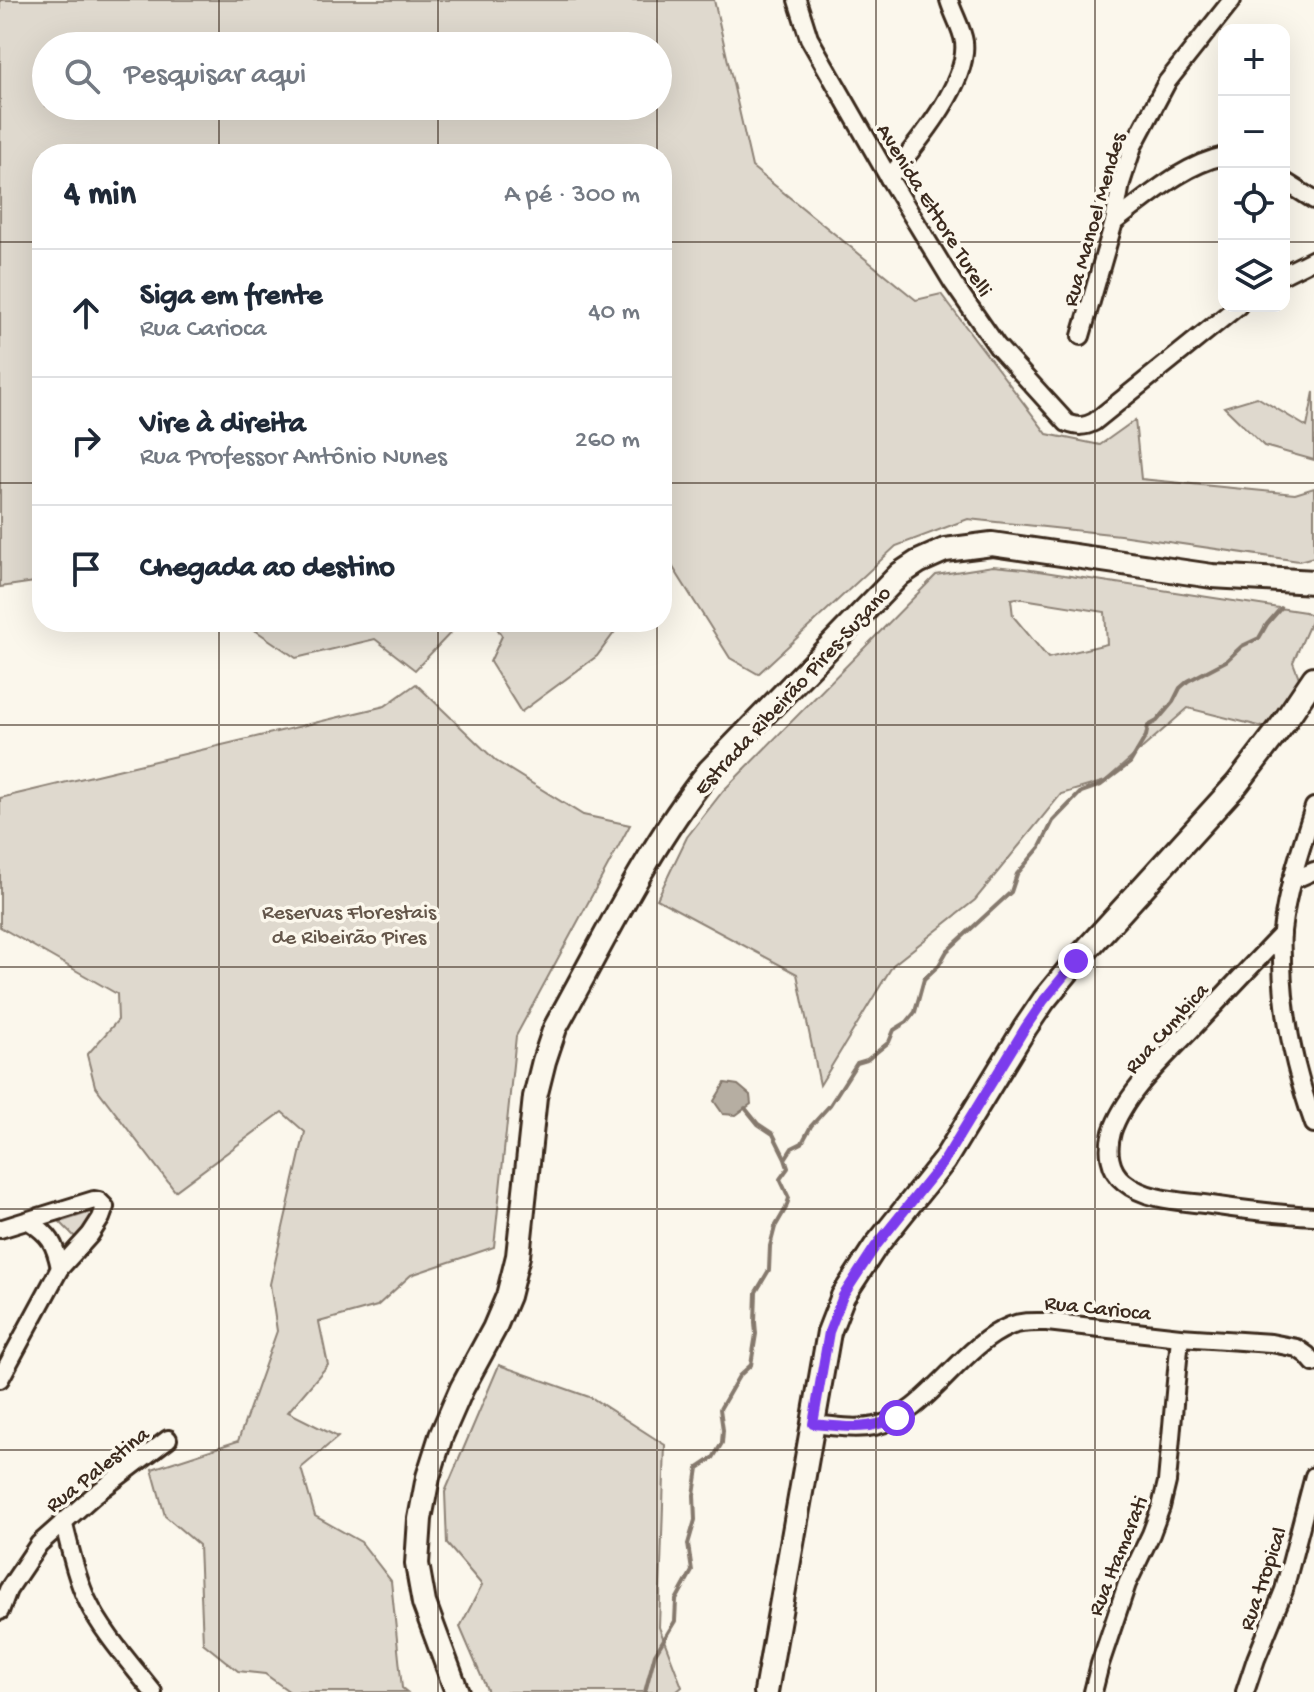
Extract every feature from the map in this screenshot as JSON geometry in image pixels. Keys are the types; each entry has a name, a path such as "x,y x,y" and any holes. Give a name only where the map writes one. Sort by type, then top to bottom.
{"main road":[{"name":"Estrada Ribeirão Pires-Suzano","path":"457,1692 424,1603 417,1564 420,1519 428,1477 441,1436 462,1388 508,1296 518,1256 535,1097 555,1028 663,832 685,801 709,771 900,574 945,550 992,544 1212,576 1304,582"},
{"path":"1304,582 1314,596"},
{"path":"766,1692 829,1332 843,1296 875,1247 944,1161 1044,1000 1237,784 1314,678"}],"street":[{"name":"Avenida Ettore Turelli","path":"797,0 809,38 953,283 997,346 1067,423 1076,427 1094,422 1231,312"},
{"path":"889,178 920,140 952,90 963,63 964,42 949,0"},
{"name":"Rua Manoel Mendes","path":"1081,336 1133,146 1167,82 1232,0"},
{"path":"1114,222 1168,182 1194,166 1218,158"},
{"path":"1290,185 1314,200"},
{"path":"1290,271 1314,259"},
{"path":"1314,807 1291,881 1282,934 1284,1008 1299,1082 1314,1124"},
{"path":"1291,881 1314,871"},
{"name":"Rua Cumbica","path":"1282,934 1150,1073 1113,1129 1109,1146 1110,1164 1122,1181 1161,1199 1314,1216"},
{"path":"0,1229 94,1200 102,1203 105,1213 60,1268 0,1379"},
{"path":"29,1221 52,1240 60,1268"},
{"name":"Rua Carioca","path":"813,1424 858,1428 877,1426 897,1418 913,1408 993,1336 1010,1326 1027,1322 1271,1343 1297,1348 1314,1363"},
{"name":"Rua Itamarati","path":"1093,1692 1111,1626 1151,1534 1164,1495 1180,1337"},
{"name":"Rua Palestina","path":"0,1611 8,1590 39,1544 93,1496 168,1439"},
{"name":"Rua tropical","path":"1245,1692 1284,1590 1314,1476"},
{"path":"63,1521 76,1573 87,1601 123,1655 153,1692"}],"green space":[{"path":"0,0 714,0 752,167 916,300 941,294 1047,434 1100,445 1135,420 1141,479 1295,494 1314,488 1314,557 1299,561 1120,535 968,519 896,546 758,674 730,658 672,566 672,144 32,144 32,582 0,587"},
{"path":"1314,392 1314,460 1264,446 1224,407 1257,397 1307,427"},
{"path":"993,566 1025,569 1305,612 1313,617 1293,662 1301,683 1271,729 1188,708 1105,781 1061,794 975,900 893,965 820,1085 797,974 657,899 687,837 723,791 936,575","holes":["1011,599 1105,612 1107,644 1048,658 1013,616"]},
{"path":"258,632 451,632 415,670 375,639 296,658"},
{"path":"499,632 615,632 597,656 521,712 490,662 502,636"},
{"name":"Reservas Florestais de Ribeirão Pires","path":"416,684 496,761 583,815 630,825 516,1036 494,1247 411,1275 377,1306 319,1322 328,1365 288,1412 338,1437 301,1468 315,1516 361,1542 391,1581 402,1688 407,1692 290,1692 265,1674 238,1671 203,1643 199,1545 165,1516 152,1469 238,1441 277,1331 270,1284 305,1132 282,1112 175,1191 95,1086 87,1055 118,1020 117,994 0,927 0,798 385,706"},
{"path":"100,1209 78,1249 75,1237 60,1222"},
{"path":"499,1365 592,1398 665,1445 659,1627 682,1687 676,1692 488,1692 460,1627 482,1585 447,1544 445,1492"}],"shaded area":[{"path":"725,1083 738,1085 750,1095 751,1104 736,1115 723,1114 714,1101"}],"waterway":[{"path":"645,1692 655,1654 675,1621 676,1600 692,1571 688,1544 695,1520 694,1495 698,1468 713,1458 722,1443 720,1409 739,1376 751,1365 756,1334 756,1292 769,1270 775,1227 789,1198 780,1179 788,1168 785,1159 792,1148 802,1143 857,1063 867,1060 889,1042 894,1030 915,1012 924,979 939,965 947,951 1011,892 1017,874 1040,847 1053,821 1081,792 1101,785 1130,763 1146,736 1148,726 1157,721 1180,688 1259,638 1281,608"},
{"path":"745,1108 758,1124 773,1134 785,1158"}],"route":[{"path":"897,1418 877,1426 858,1428 813,1424 829,1332 836,1312 875,1247 944,1161 1025,1028 1076,961"}]}
